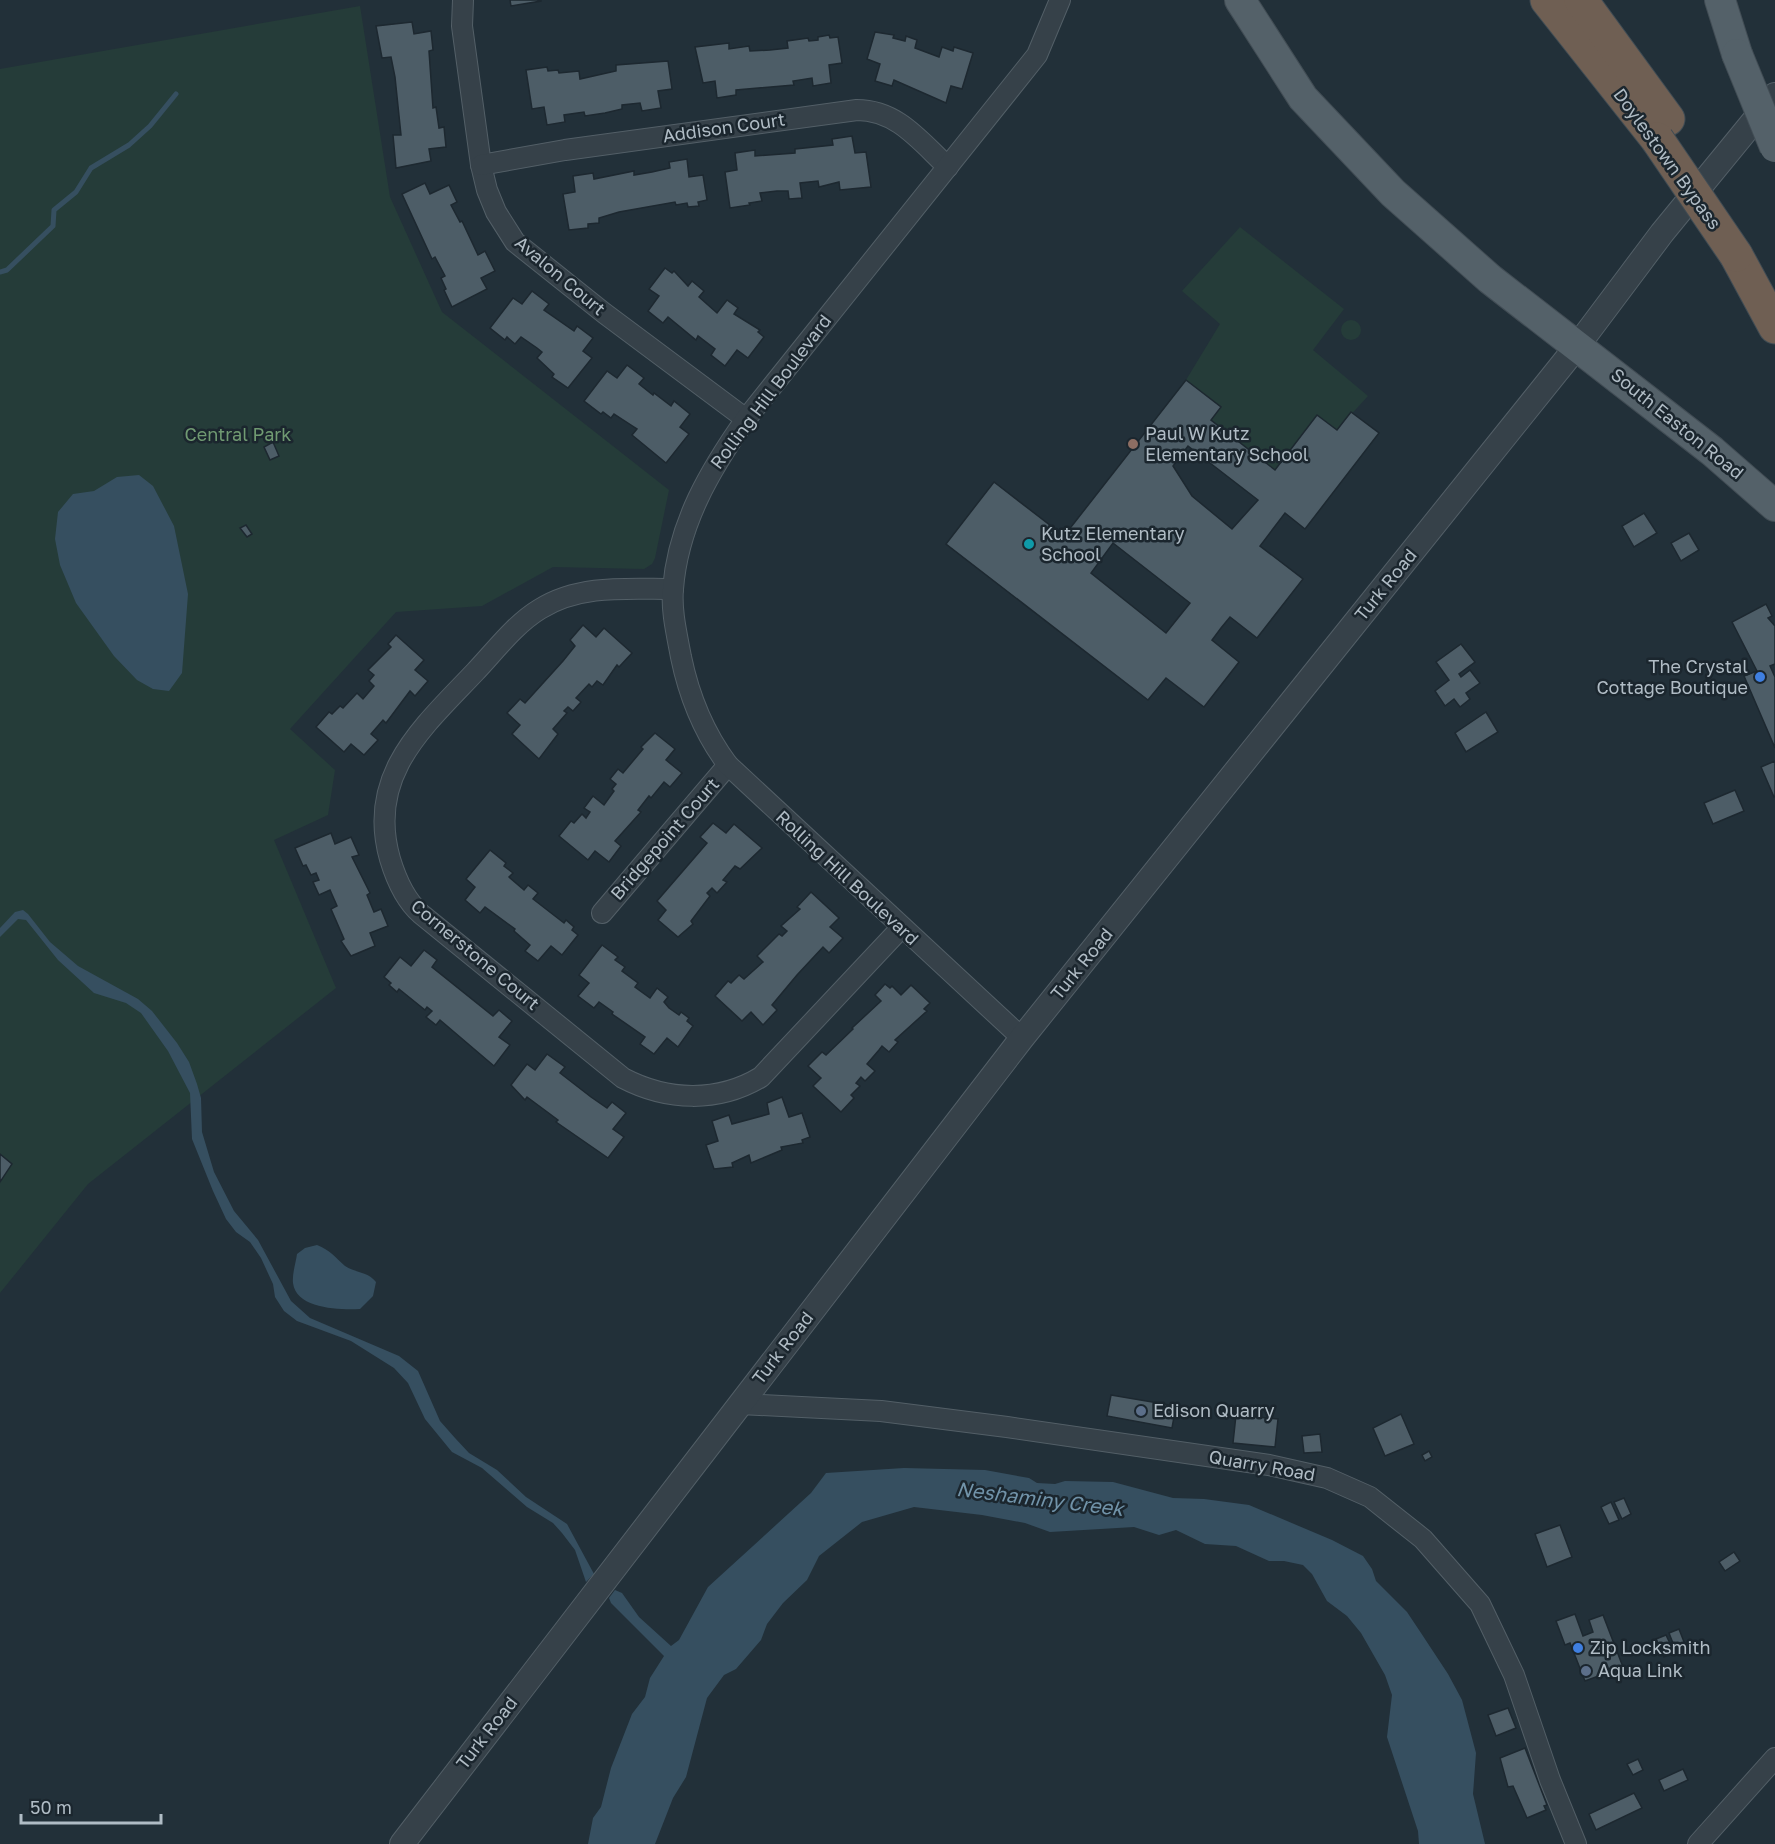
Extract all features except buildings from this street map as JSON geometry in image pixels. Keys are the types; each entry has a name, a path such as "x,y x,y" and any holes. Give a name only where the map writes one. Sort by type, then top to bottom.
{"highway":[{"name":"Doylestown Bypass","path":"1547,0 1662,129"},
{"name":"Doylestown Bypass","path":"1581,0 1662,129 1741,245 1775,285"},
{"name":"Doylestown Bypass","path":"1741,245 1775,327"}],"main road":[{"name":"South Easton Road","path":"1240,0 1287,77 1329,128 1393,193 1490,279 1712,451 1775,506"},
{"path":"1720,0 1737,54 1775,147"}],"street":[{"name":"Avalon Court","path":"463,0 462,26 481,165 487,190 496,212 515,242 595,306 746,419"},
{"name":"Rolling Hill Boulevard","path":"1022,1038 728,765 699,717 689,690 676,625 673,590 681,546 696,500 714,464 746,419 1037,55 1060,0"},
{"name":"Turk Road","path":"402,1844 1022,1038 1578,345 1662,233 1775,95"},
{"name":"Addison Court","path":"481,165 565,150 857,110 875,110 902,124 948,166"},
{"name":"Cornerstone Court","path":"673,590 607,589 568,596 540,608 521,623 429,721 405,750 395,768 389,782 385,807 384,827 388,851 406,897 418,911 623,1078 649,1090 686,1096 733,1091 761,1077 901,928"},
{"name":"Bridgepoint Court","path":"602,913 728,765"},
{"name":"Quarry Road","path":"740,1404 881,1411 1007,1427 1301,1471 1327,1478 1370,1497 1423,1539 1480,1604 1514,1675 1550,1780 1576,1844"},
{"path":"1698,1844 1775,1758"}],"green space":[{"name":"Central Park","path":"360,6 390,197 442,312 669,490 655,558 652,564 644,569 553,567 482,606 396,612 290,729 335,770 328,815 274,840 336,988 88,1184 0,1293 0,69"},
{"path":"1240,227 1344,309 1313,350 1368,396 1337,430 1317,415 1275,470 1211,420 1220,407 1186,380 1220,324 1182,291"},
{"path":"1351,320 1358,323 1361,330 1358,337 1351,340 1344,337 1341,330 1344,323"}],"water":[{"path":"139,475 153,486 174,526 188,594 182,673 169,691 153,689 137,680 114,656 76,603 60,565 55,539 58,512 73,494 94,491 117,477"},
{"path":"23,910 50,942 78,966 138,999 152,1011 177,1043 189,1062 197,1084 201,1098 202,1132 214,1172 234,1211 258,1240 291,1301 310,1318 399,1356 418,1371 440,1421 469,1453 497,1470 526,1497 567,1524 594,1574 586,1582 575,1550 562,1533 553,1523 527,1507 482,1468 452,1452 425,1419 408,1383 394,1368 351,1341 297,1321 284,1311 275,1297 273,1284 261,1258 250,1242 236,1232 226,1219 213,1191 192,1139 190,1093 168,1051 141,1013 126,1003 94,993 58,960 26,920 18,919 0,937 0,928 15,912"},
{"path":"317,1245 329,1251 345,1266 369,1276 376,1282 373,1296 360,1309 320,1306 310,1303 296,1292 293,1279 297,1254 305,1248"},
{"name":"Neshaminy Creek","path":"904,1468 985,1470 1029,1478 1037,1483 1113,1482 1173,1498 1204,1499 1249,1505 1332,1540 1363,1556 1372,1569 1376,1581 1407,1612 1448,1674 1462,1700 1476,1753 1473,1794 1485,1844 1419,1844 1418,1831 1387,1737 1392,1695 1385,1675 1361,1633 1347,1616 1327,1601 1312,1574 1303,1565 1269,1561 1236,1546 1205,1544 1176,1530 1159,1535 1134,1527 1050,1532 1025,1523 982,1515 914,1507 862,1522 819,1556 807,1580 783,1603 767,1624 761,1640 736,1669 724,1675 707,1698 686,1777 673,1798 655,1844 588,1844 593,1818 601,1807 611,1768 632,1714 645,1697 650,1678 664,1656 611,1603 609,1598 615,1590 622,1593 639,1617 671,1646 679,1640 708,1587 811,1493 826,1473"}],"waterway":[{"path":"0,272 7,270 53,226 54,210 76,192 91,168 129,145 150,126 176,94"}],"place":[{"name":"Paul W Kutz Elementary School","path":"1133,444"},
{"name":"Kutz Elementary School","path":"1029,544"},
{"name":"The Crystal Cottage Boutique","path":"1760,677"},
{"name":"Edison Quarry","path":"1141,1411"},
{"name":"Zip Locksmith","path":"1578,1648"},
{"name":"Aqua Link","path":"1586,1671"}]}
